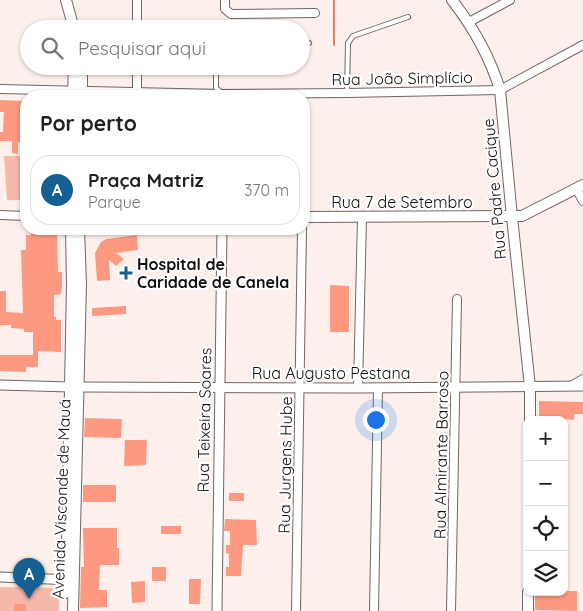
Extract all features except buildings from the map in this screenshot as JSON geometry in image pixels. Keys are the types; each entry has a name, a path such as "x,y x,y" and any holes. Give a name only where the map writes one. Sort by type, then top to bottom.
{"main road":[{"path":"66,0 72,20"},
{"path":"72,0 78,20"},
{"name":"Rua Padre Cacique","path":"452,0 469,22 494,71 500,90 530,387 530,416"},
{"path":"75,75 77,90"},
{"path":"79,90 81,75"},
{"name":"Rua 7 de Setembro","path":"310,217 512,217 529,214 580,186"},
{"name":"Avenida Visconde de Mauá","path":"72,235 76,284"},
{"name":"Avenida Visconde de Mauá","path":"66,611 70,580 79,235"},
{"name":"Avenida Visconde de Mauá","path":"70,580 73,611"},
{"path":"528,596 528,611"}],"street":[{"path":"137,0 137,20"},
{"path":"225,0 225,9 231,14 315,13"},
{"path":"469,22 510,0"},
{"name":"Rua João Simplício","path":"310,94 500,90 583,45"},
{"path":"137,75 137,90"},
{"name":"Rua João Simplício","path":"0,89 20,90"},
{"path":"580,186 583,201"},
{"path":"0,215 20,216"},
{"path":"358,388 362,218"},
{"name":"Rua Teixeira Soares","path":"216,611 222,235"},
{"name":"Rua Jurgens Hube","path":"296,611 302,235"},
{"name":"Rua Almirante Barroso","path":"451,611 457,299"},
{"path":"572,386 583,379"},
{"name":"Rua Augusto Pestana","path":"0,385 219,388 583,386"},
{"path":"374,611 378,388"},
{"path":"0,577 70,580"}],"lane":[{"path":"346,94 348,44 350,39 353,36 408,17"},
{"path":"216,75 218,90"}],"shaded area":[{"path":"4,156 20,156 20,200 7,200"},
{"path":"0,587 59,588 59,611 0,611"}],"waterway":[{"path":"334,0 334,45"}],"place":[{"name":"Hospital de Caridade de Canela","path":"126,273"},
{"name":"Praça Matriz","path":"29,599"}]}
